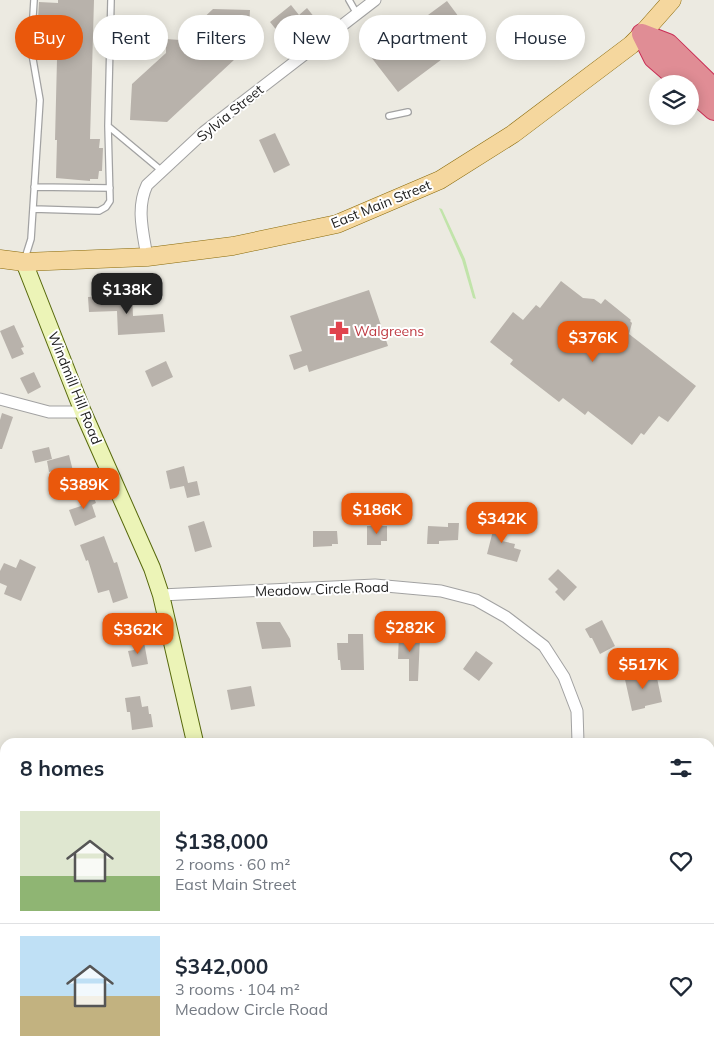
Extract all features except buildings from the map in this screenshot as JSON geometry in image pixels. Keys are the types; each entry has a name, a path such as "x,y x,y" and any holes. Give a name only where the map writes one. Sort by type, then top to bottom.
{"highway":[{"path":"642,34 654,58 674,75"},
{"path":"642,34 668,44 714,89"},
{"path":"699,97 714,110"}],"main road":[{"name":"East Main Street","path":"0,259 24,262 147,256 232,246 337,224 440,180 513,134 632,45 672,0"}],"street":[{"name":"Sylvia Street","path":"147,256 140,207 147,185 204,132 375,0"},
{"name":"Windmill Hill Road","path":"24,262 83,412 152,568 194,738"},
{"path":"0,399 49,412 83,412"},
{"name":"Meadow Circle Road","path":"160,595 375,585 441,591 476,600 506,617 544,646 564,676 577,711 578,738"}],"lane":[{"path":"24,262 31,239 40,100 31,48 34,0"},
{"path":"32,209 99,211 106,208 110,201 108,126 111,0"},
{"path":"349,0 357,14"},
{"path":"390,116 408,112"},
{"path":"108,126 162,171"},
{"path":"34,187 110,188"}],"green space":[{"path":"439,208 442,209 465,259 476,299 473,298 462,260"}],"place":[{"name":"Walgreens","path":"339,331"}]}
